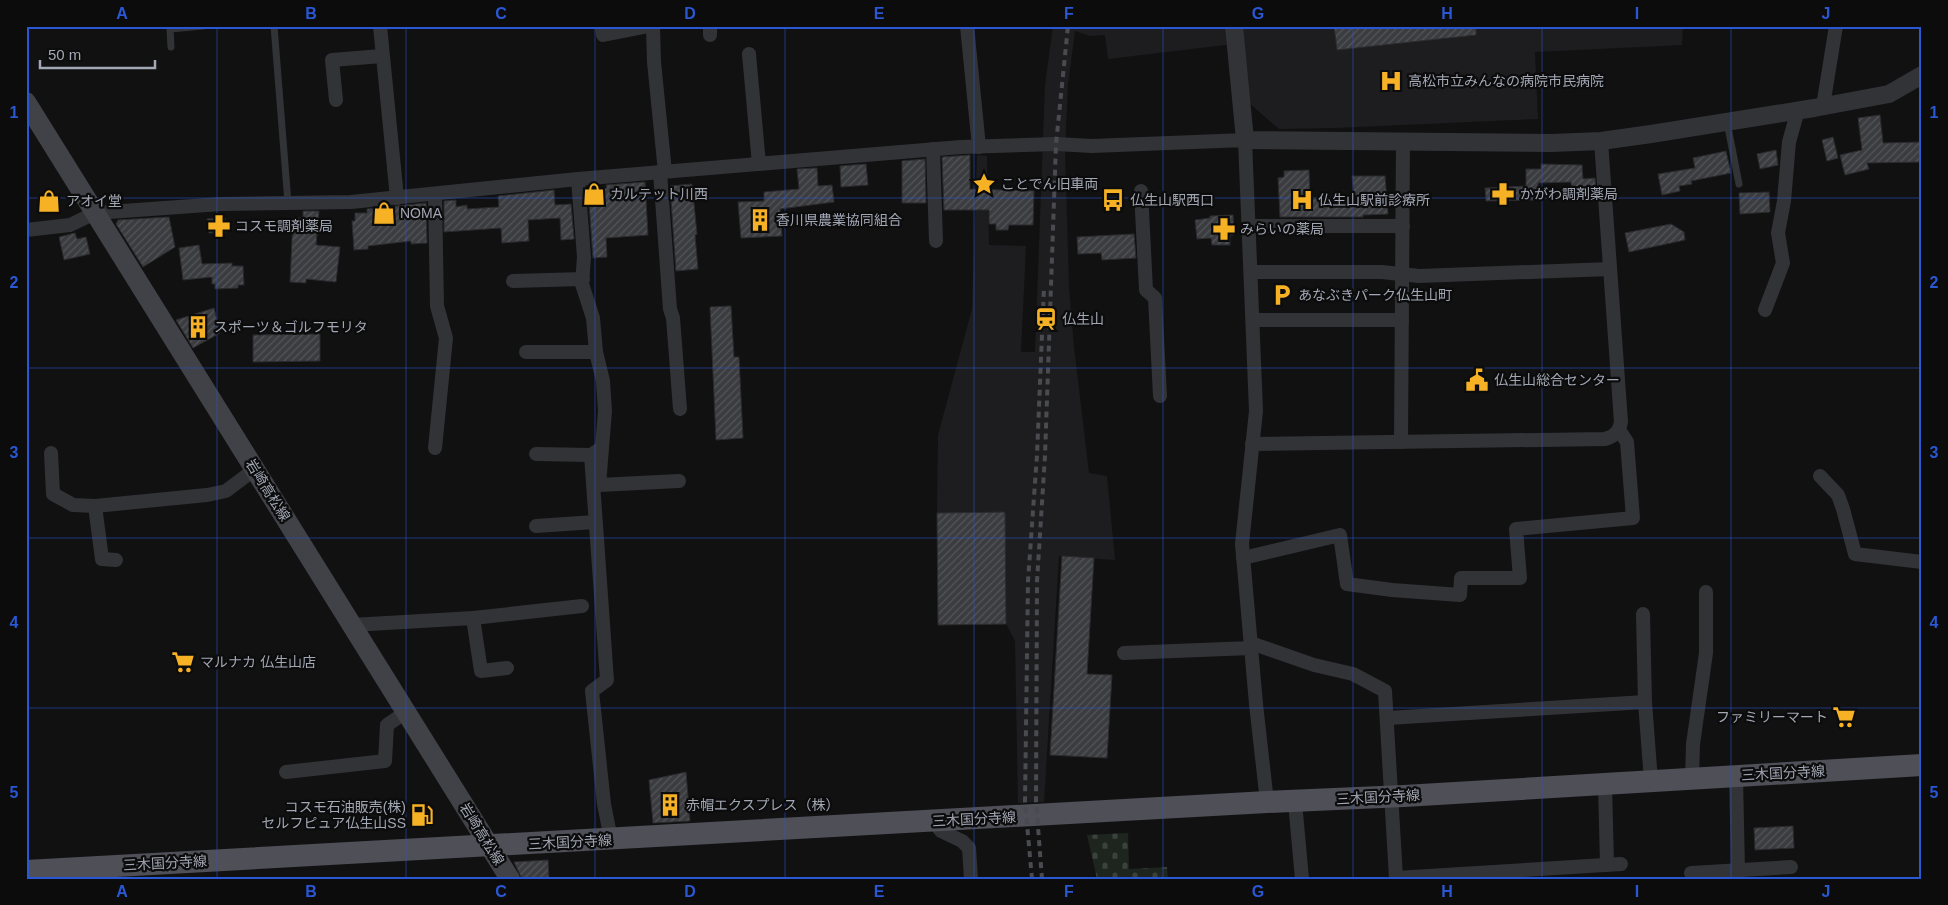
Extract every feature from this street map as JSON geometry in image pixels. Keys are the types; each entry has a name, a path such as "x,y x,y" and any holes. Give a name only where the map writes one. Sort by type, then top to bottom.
{"main road":[{"name":"岩崎高松線","path":"26,102 510,879"},
{"name":"三木国分寺線","path":"26,871 1267,802 1391,797 1922,765"}],"street":[{"path":"380,26 397,198"},
{"path":"602,26 603,35 649,26"},
{"path":"653,26 670,309 673,318 680,409"},
{"path":"967,26 979,147"},
{"path":"1234,26 1245,140 1256,411 1242,544 1267,802"},
{"path":"1822,106 1836,26"},
{"path":"749,54 759,164"},
{"path":"336,100 332,60 382,56"},
{"path":"26,230 70,225 95,213 221,204 351,202 435,195 578,179 933,149 1056,144 1132,146 1245,140 1552,143 1601,141 1889,94 1922,75"},
{"path":"1766,310 1783,263 1778,233 1784,200 1789,142 1798,110"},
{"path":"1401,442 1403,141"},
{"path":"1252,444 1605,439 1614,436 1619,430 1621,422 1601,141"},
{"path":"933,149 936,241"},
{"path":"578,179 584,258 582,284 592,318 605,411 597,452 595,522 603,604 607,680 592,691 604,804 611,839"},
{"path":"1141,191 1146,290 1155,298 1160,396"},
{"path":"435,195 437,306 446,338 435,448"},
{"path":"1249,226 1403,226"},
{"path":"1251,272 1402,274 1419,276 1610,269"},
{"path":"514,281 583,280"},
{"path":"1253,320 1402,320"},
{"path":"526,352 596,352"},
{"path":"1243,558 1340,536 1347,584 1392,590 1460,595 1461,578 1520,578 1516,529 1633,518 1627,442 1619,430"},
{"path":"536,454 597,452"},
{"path":"597,452 599,485 679,481"},
{"path":"51,453 53,494 73,504 95,506 207,495 226,491 255,469"},
{"path":"1820,476 1838,495 1855,554 1922,562"},
{"path":"95,506 102,558 116,560"},
{"path":"536,526 595,522"},
{"path":"1692,779 1693,744 1706,653 1706,592"},
{"path":"352,626 473,618 582,606"},
{"path":"1643,614 1645,702 1651,781"},
{"path":"473,618 481,671 507,668"},
{"path":"1124,653 1251,645 1314,665 1353,674 1385,691 1396,878 1527,874 1621,864"},
{"path":"1388,718 1645,702"},
{"path":"286,772 385,761 386,724 406,712"},
{"path":"1736,776 1738,870"},
{"path":"1605,784 1607,865"},
{"path":"1295,802 1302,879"},
{"path":"934,822 941,831 962,841 969,848 971,879"},
{"path":"1691,873 1791,868"}],"lane":[{"path":"171,47 170,29 203,26"},
{"path":"274,26 288,203"},
{"path":"1727,121 1739,184"}],"shaded area":[{"path":"1053,26 1683,26 1682,45 1535,52 1538,119 1279,129 1249,103 1242,43 1108,59 1105,35 1090,36 1075,31 1068,84 1065,149 1069,287 1089,473 1107,476 1115,560 1059,556 1044,802 1018,803 1015,641 1006,624 1005,512 937,513 938,435 972,309 977,155 987,156 989,245 1026,246 1021,352 1035,352 1045,85"}],"green space":[{"path":"1128,833 1129,869 1167,867 1168,879 1097,879 1087,835"}],"building":[{"path":"1334,26 1476,26 1476,35 1337,50"},
{"path":"1880,115 1883,143 1921,142 1921,162 1867,163 1869,169 1845,175 1840,155 1862,150 1858,118"},
{"path":"1833,137 1838,158 1827,161 1822,140"},
{"path":"1776,150 1778,165 1760,169 1757,154"},
{"path":"1726,151 1731,173 1691,181 1692,184 1679,186 1680,191 1662,195 1658,174 1695,168 1693,158"},
{"path":"970,155 970,189 1034,191 1033,225 1009,225 1008,230 996,230 996,224 989,224 989,210 944,210 942,157"},
{"path":"925,159 926,203 902,203 902,161"},
{"path":"866,164 868,185 841,187 840,166"},
{"path":"1541,164 1582,165 1583,179 1595,178 1596,194 1572,195 1571,182 1538,183 1538,200 1486,201 1485,188 1526,186 1526,169 1541,169"},
{"path":"817,168 818,186 832,185 834,202 780,209 782,236 741,238 738,202 764,201 764,192 799,189 797,169"},
{"path":"1309,170 1310,199 1354,196 1352,176 1385,176 1388,214 1363,215 1363,217 1280,217 1278,178 1284,177 1284,171"},
{"path":"645,182 648,235 606,238 607,257 593,258 588,189 607,188 606,185"},
{"path":"692,184 698,269 676,271 670,186"},
{"path":"554,190 555,205 571,204 574,239 561,240 560,218 528,220 529,241 502,243 501,228 444,232 444,201 456,200 456,207 467,205 467,209 499,207 498,196"},
{"path":"1769,192 1770,212 1740,214 1739,193"},
{"path":"426,203 427,243 411,244 411,241 368,246 368,249 354,250 352,221 355,221 355,213 367,213 367,209"},
{"path":"303,211 319,211 316,245 340,247 336,282 306,279 306,283 290,282 293,218 303,218"},
{"path":"1233,215 1234,235 1230,235 1230,245 1212,245 1211,238 1197,239 1195,220 1210,218 1210,216"},
{"path":"169,217 175,247 143,267 116,224 118,220"},
{"path":"225,218 226,232 209,233 207,219"},
{"path":"1671,224 1684,232 1685,240 1629,252 1625,233"},
{"path":"75,233 77,239 86,237 90,254 64,260 59,237"},
{"path":"1134,234 1136,258 1102,260 1101,253 1078,254 1077,237"},
{"path":"199,245 202,264 232,263 232,266 243,266 244,285 238,285 238,288 215,289 215,284 212,284 212,277 183,280 179,248"},
{"path":"731,306 734,357 739,357 743,438 716,440 710,307"},
{"name":"スポーツ＆ゴルフモリタ","path":"214,308 220,333 193,348 176,320"},
{"path":"320,334 320,361 253,362 253,335"},
{"path":"1005,512 1006,624 938,625 937,513"},
{"path":"1062,556 1094,558 1087,674 1112,675 1107,758 1050,755"},
{"name":"赤帽エクスプレス（株）","path":"686,772 690,821 653,823 649,780"},
{"path":"1793,826 1794,848 1755,850 1754,828"},
{"path":"548,860 549,879 522,879 514,862"}],"railway":[{"path":"1042,879 1036,801 1037,581 1045,456 1056,144 1068,26"},
{"path":"1032,879 1025,802 1028,581 1037,455 1044,287"}],"place":[{"name":"高松市立みんなの病院市民病院","path":"1391,81"},
{"name":"ことでん旧車両","path":"984,184"},
{"name":"カルテット川西","path":"594,194"},
{"name":"かがわ調剤薬局","path":"1503,194"},
{"name":"仏生山駅西口","path":"1113,200"},
{"name":"仏生山駅前診療所","path":"1302,200"},
{"name":"アオイ堂","path":"49,201"},
{"name":"NOMA","path":"384,213"},
{"name":"香川県農業協同組合","path":"760,220"},
{"name":"コスモ調剤薬局","path":"219,226"},
{"name":"みらいの薬局","path":"1224,229"},
{"name":"あなぶきパーク仏生山町","path":"1282,295"},
{"name":"仏生山","path":"1046,319"},
{"name":"スポーツ＆ゴルフモリタ","path":"198,327"},
{"name":"仏生山総合センター","path":"1477,380"},
{"name":"マルナカ 仏生山店","path":"183,662"},
{"name":"ファミリーマート","path":"1844,717"},
{"name":"赤帽エクスプレス（株）","path":"670,805"},
{"name":"コスモ石油販売(株) セルフピュア仏生山SS","path":"422,815"}]}
